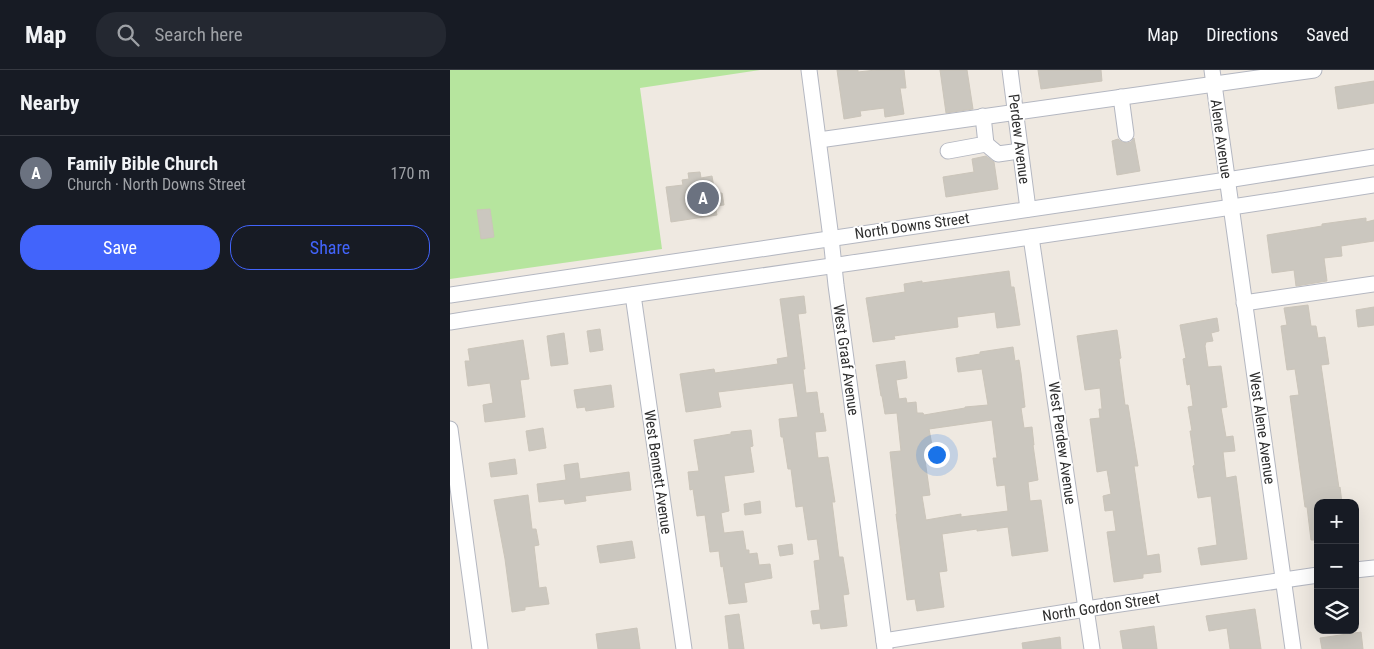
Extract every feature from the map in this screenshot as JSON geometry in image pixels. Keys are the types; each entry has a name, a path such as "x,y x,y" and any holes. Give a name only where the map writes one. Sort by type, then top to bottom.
{"street":[{"name":"West Graaf Avenue","path":"809,70 884,645"},
{"name":"Perdew Avenue","path":"1010,70 1028,209"},
{"path":"819,140 1121,97 1213,77 1314,70"},
{"name":"Alene Avenue","path":"1213,77 1231,208"},
{"path":"1121,97 1126,134"},
{"path":"983,116 986,144 998,154 1020,151"},
{"path":"948,150 986,144"},
{"name":"North Downs Street","path":"450,295 1374,157"},
{"name":"North Downs Street","path":"450,322 1231,208 1374,185"},
{"name":"West Alene Avenue","path":"1231,208 1293,649"},
{"name":"West Perdew Avenue","path":"1031,237 1092,649"},
{"path":"1244,303 1374,284"},
{"name":"West Bennett Avenue","path":"633,294 684,649"},
{"path":"450,429 480,649"},
{"path":"1359,570 1374,568"},
{"name":"North Gordon Street","path":"884,645 1086,609 1314,576"}],"green space":[{"path":"450,70 760,70 640,88 662,249 450,279"}],"building":[{"path":"837,70 858,70 858,72 904,70 906,88 900,88 904,114 885,117 884,108 860,111 861,116 844,119"},
{"path":"940,70 967,70 973,109 946,113"},
{"path":"1038,70 1101,70 1102,81 1041,89"},
{"path":"1374,81 1374,103 1338,109 1335,87"},
{"path":"1134,138 1140,171 1117,175 1112,141 1118,139 1127,143 1131,142"},
{"path":"986,156 994,162 998,189 946,197 943,177 974,172 972,159"},
{"path":"700,172 701,178 712,176 715,194 722,193 724,205 715,206 717,215 671,222 666,187 683,185 682,180 689,179 688,173"},
{"path":"490,209 494,237 481,239 477,210"},
{"path":"1366,218 1366,222 1374,220 1374,241 1341,246 1342,256 1324,258 1327,281 1296,286 1294,270 1272,273 1267,235 1322,226 1322,224"},
{"path":"1009,271 1011,287 1014,287 1020,325 997,328 995,312 957,317 958,327 894,336 895,339 873,342 866,298 905,292 904,284"},
{"path":"804,296 806,313 798,314 806,393 817,392 820,414 823,413 826,431 815,432 818,458 828,457 835,502 832,502 839,557 843,557 849,594 843,595 847,626 821,629 820,623 813,624 811,611 820,610 814,561 820,560 817,539 808,540 803,506 796,507 791,469 788,469 783,437 781,437 779,419 798,417 793,383 718,392 721,407 686,412 680,374 714,369 715,373 778,364 777,359 788,357 780,299"},
{"path":"1308,305 1311,326 1316,326 1318,338 1325,337 1329,364 1321,365 1342,499 1314,499 1314,540 1311,540 1307,507 1305,507 1290,396 1299,395 1295,369 1287,370 1281,326 1287,325 1284,308"},
{"path":"1374,307 1374,325 1358,327 1356,310"},
{"path":"1217,318 1219,331 1211,333 1213,341 1206,342 1205,346 1208,367 1221,366 1227,407 1221,408 1226,437 1233,436 1235,451 1223,452 1226,478 1236,476 1247,559 1201,565 1198,548 1217,545 1211,496 1198,498 1188,407 1193,406 1190,384 1187,385 1183,359 1186,358 1180,325"},
{"path":"600,329 603,350 590,352 587,331"},
{"path":"1117,330 1125,405 1128,405 1138,466 1134,466 1147,556 1159,554 1161,572 1143,574 1143,578 1114,582 1107,532 1116,531 1113,510 1105,511 1103,496 1111,494 1107,470 1097,472 1090,419 1100,418 1099,409 1102,409 1100,388 1085,390 1077,336"},
{"path":"564,333 568,364 551,366 547,336"},
{"path":"523,340 529,379 520,380 525,417 485,422 483,405 493,403 490,383 468,386 465,361 470,361 468,349"},
{"path":"1013,347 1015,361 1019,360 1025,407 1021,408 1024,428 1032,427 1038,480 1028,482 1030,501 1041,500 1048,551 1012,556 1008,527 942,534 947,571 939,572 944,607 917,611 915,599 907,600 896,514 890,452 901,451 897,413 885,414 876,365 905,361 907,378 896,380 899,399 906,398 907,403 916,402 917,413 923,413 924,415 965,407 988,405 982,369 958,372 956,358 980,354 980,352","holes":["992,420 997,458 993,458 997,486 1005,485 1008,511 961,517 961,514 926,520 922,496 930,495 925,460 931,459 929,446 932,445 929,429"]},
{"path":"611,385 614,407 586,411 585,407 577,408 574,390"},
{"path":"543,428 546,448 529,451 526,431"},
{"path":"751,430 753,446 750,447 754,472 724,476 729,511 721,513 724,533 743,531 746,550 749,550 749,554 757,553 759,565 770,564 772,578 744,583 747,602 729,604 719,551 710,552 705,515 697,516 693,489 690,490 688,472 699,471 694,440"},
{"path":"515,459 517,474 491,477 489,463"},
{"path":"578,463 580,479 629,472 631,490 585,496 586,501 565,504 564,499 539,502 537,484 566,480 564,465"},
{"path":"528,495 532,529 536,529 539,545 534,546 539,588 546,587 549,604 525,607 525,610 512,612 494,500"},
{"path":"760,501 761,513 745,515 744,504"},
{"path":"632,541 635,558 600,563 597,546"},
{"path":"792,544 793,554 780,556 778,546"},
{"path":"1255,609 1261,649 1230,649 1227,628 1209,631 1206,616"},
{"path":"739,614 744,649 729,649 725,616"},
{"path":"1154,626 1157,649 1123,649 1120,631"},
{"path":"637,628 640,649 598,649 596,634"},
{"path":"1361,632 1363,649 1322,649 1320,638 1359,634"},
{"path":"1060,637 1061,649 1023,649 1022,643"}],"place":[{"name":"Family Bible Church","path":"703,198"}]}
